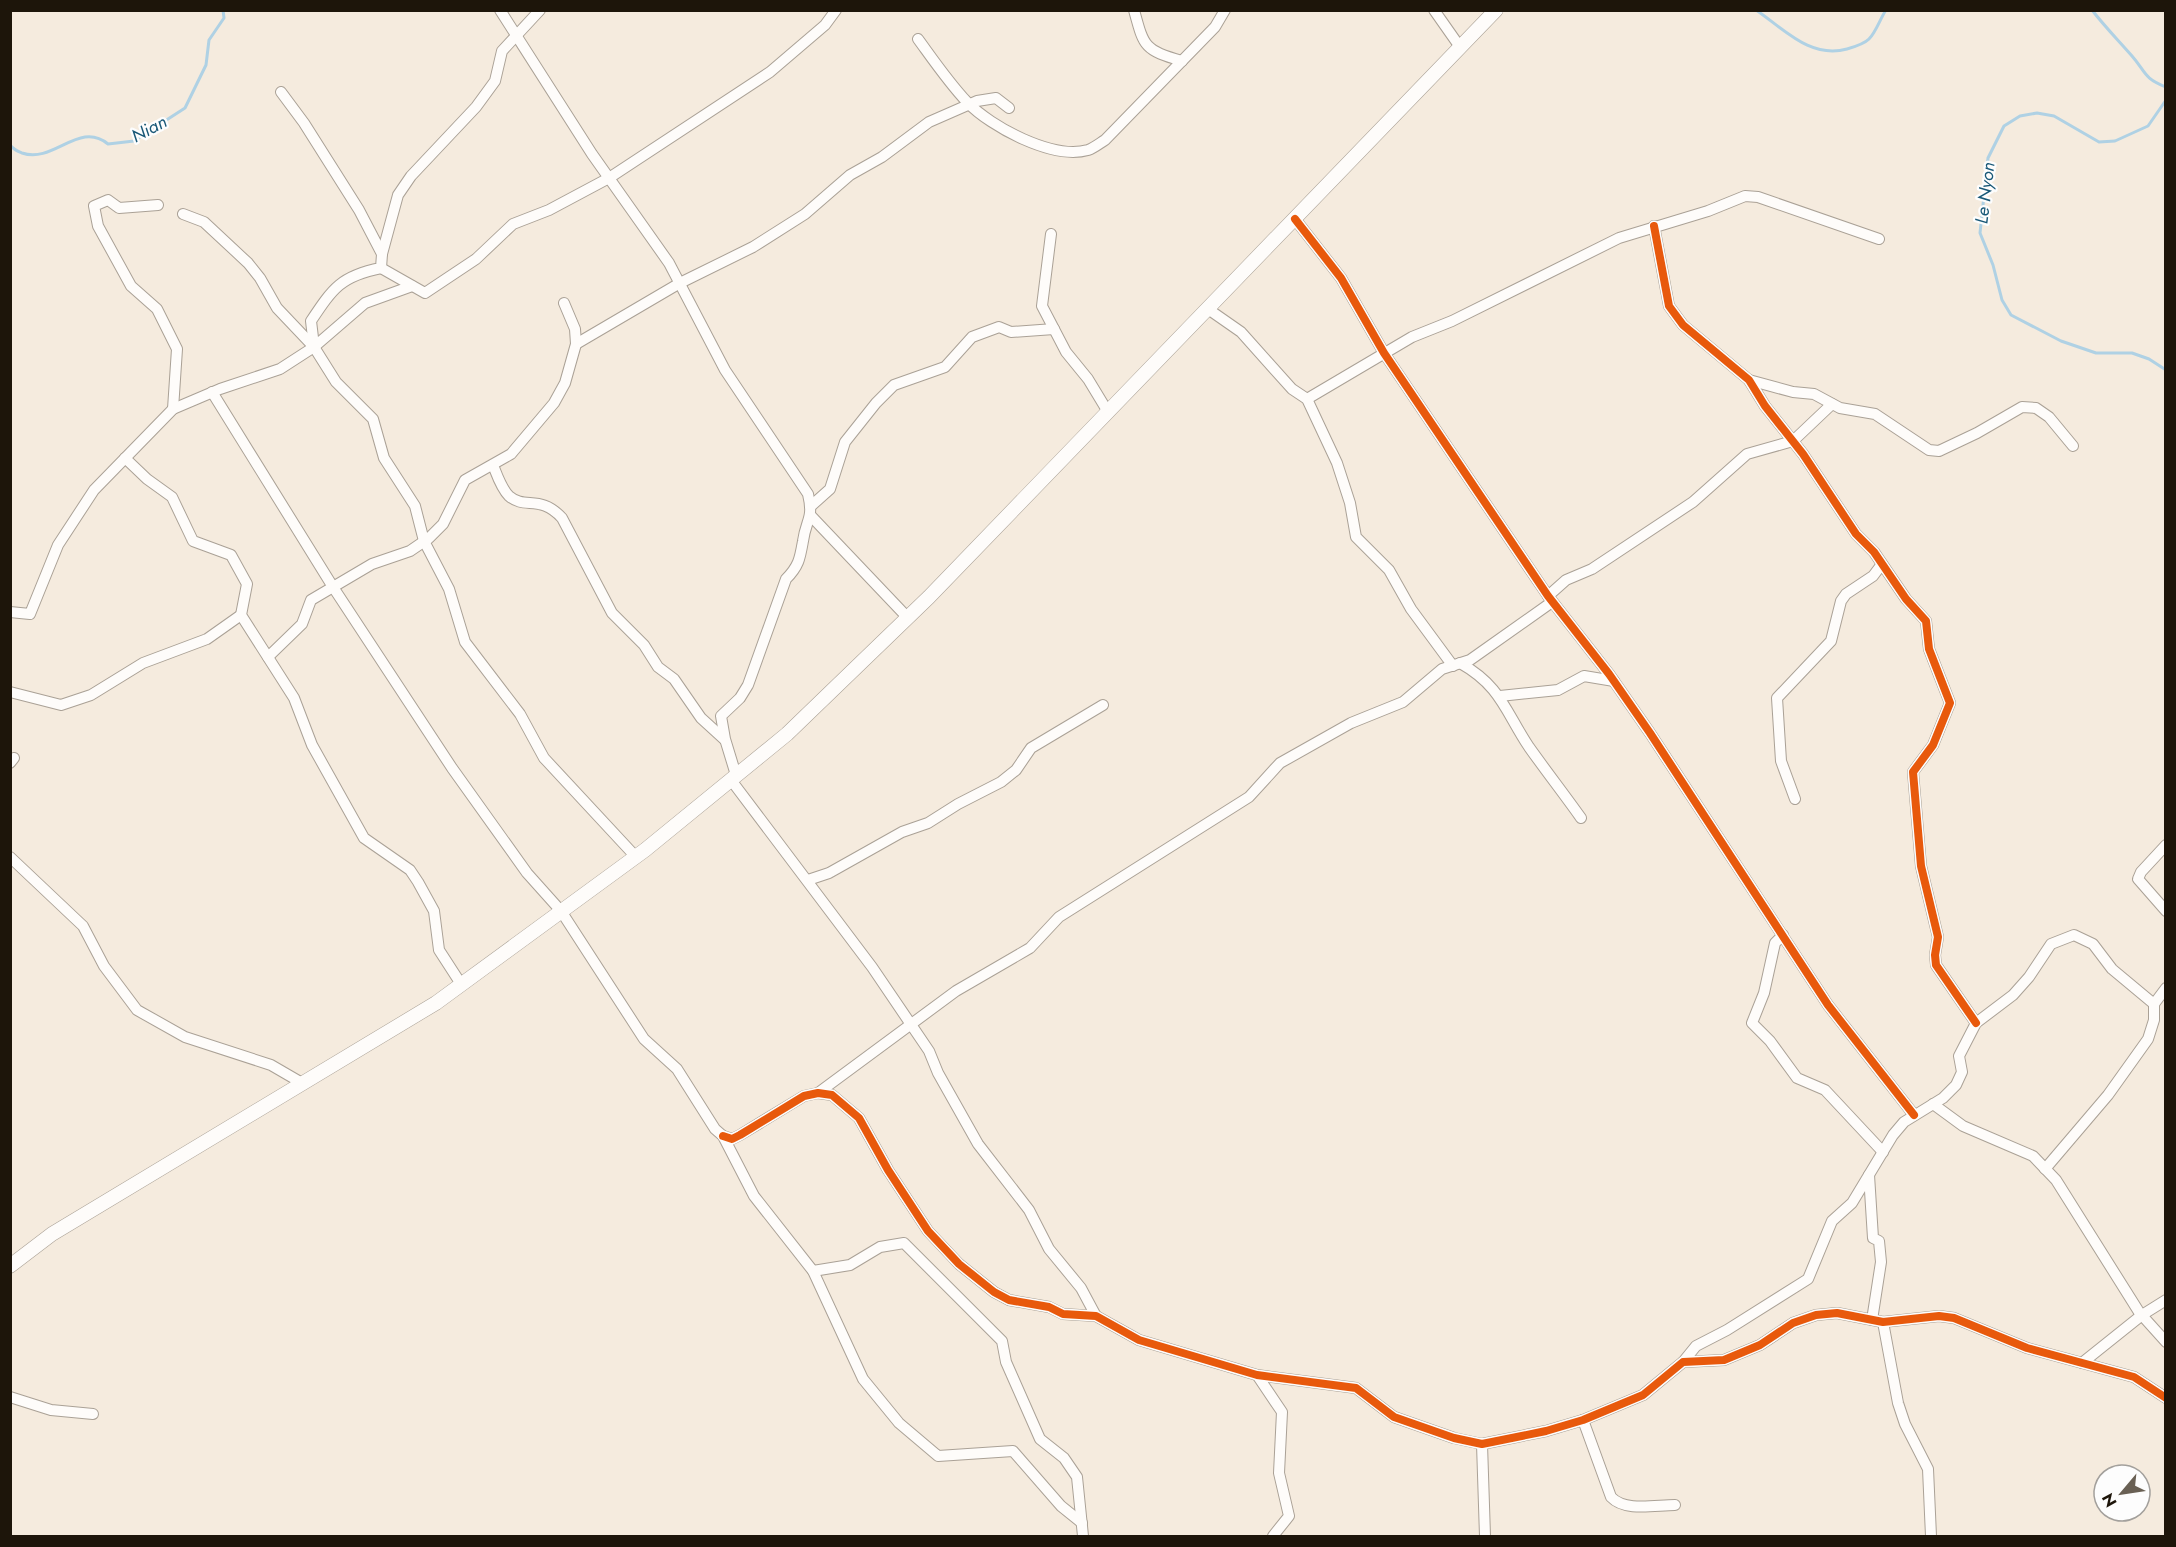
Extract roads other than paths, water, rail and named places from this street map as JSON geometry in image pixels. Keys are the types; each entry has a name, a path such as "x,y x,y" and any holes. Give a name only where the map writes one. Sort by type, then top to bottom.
{"main road":[{"path":"10,1266 52,1234 426,1009 636,857 786,734 908,618 1496,10"}],"street":[{"path":"500,10 609,178 669,263 725,370 808,494 811,511 908,618"},
{"path":"381,268 382,254 398,195 411,176 476,107 495,81 502,51 517,38 540,10"},
{"path":"314,347 311,321 331,292 355,273 381,268 425,293 476,259 513,224 549,210 609,178 770,72 825,25 836,10"},
{"path":"1134,10 1139,36 1147,46 1155,52 1182,61"},
{"path":"918,39 969,104 1005,129 1038,147 1072,151 1089,150 1105,140 1182,61 1215,27 1225,10"},
{"path":"1434,10 1460,47"},
{"path":"280,92 304,123 382,254"},
{"path":"576,344 680,284 753,247 805,214 842,180 882,157 929,122 969,104 996,98 1009,108"},
{"path":"1307,399 1384,353 1619,238 1708,211 1745,196 1758,197 1879,239"},
{"path":"158,205 119,208 108,200 94,206 98,226 131,286 157,309 177,349 173,409"},
{"path":"183,214 204,222 248,263 260,278 277,308 314,347 336,382 373,419 384,458 415,506 424,541 449,589 465,642 520,714 544,758 636,857"},
{"path":"1295,219 1341,278 1384,353 1550,599 1614,681 1828,1005 1914,1115"},
{"path":"1654,226 1669,306 1683,325 1749,380 1856,534 1926,621 1929,649 1950,703 1933,745 1913,772 1916,832 1938,937 1936,965 1976,1023"},
{"path":"1051,234 1042,306 1066,352 1088,379 1108,412"},
{"path":"10,612 30,614 58,545 94,490 173,409 212,392 280,369 314,347 343,319 365,303 412,286"},
{"path":"268,657 302,624 311,600 372,564 410,551 424,541 443,524 465,480 511,454 554,403 565,383 576,344 575,329 564,303"},
{"path":"1208,309 1241,332 1285,382 1307,399 1337,463 1350,503 1356,537 1389,570 1411,609 1456,664 1477,673 1500,696 1528,745 1581,818"},
{"path":"1054,329 1011,332 999,327 972,337 945,367 894,385 876,403 845,442 830,489 811,511 803,540 802,556 796,569 786,579 748,685 740,698 721,716 734,777 790,862 808,880 911,1024 929,1051 938,1073 978,1144 1029,1210 1049,1249 1082,1288 1096,1316"},
{"path":"1749,380 1793,392 1814,394 1832,404 1875,414 1929,450 1939,451 1977,433 2022,407 2036,408 2049,417 2073,446"},
{"path":"212,392 333,587 452,768 527,873 561,911 639,1032 677,1069 715,1130 732,1139 804,1096 818,1093 832,1095 847,1105 859,1118 888,1170 928,1231 959,1264 994,1292 1009,1300 1049,1307 1063,1314 1096,1316 1138,1340 1257,1375 1356,1388 1394,1417 1454,1438 1482,1444 1546,1431 1582,1420 1643,1395 1683,1362 1696,1346 1727,1330 1808,1279 1832,1221 1852,1203 1904,1122 1933,1104 1956,1085 1962,1072 1959,1056 1976,1023 2013,995 2029,977 2051,944 2074,934 2093,944 2112,969 2154,1004"},
{"path":"818,1093 956,991 1030,948 1059,917 1249,797 1280,763 1351,723 1402,702 1442,669 1470,660 1550,599 1566,580 1592,569 1693,502 1747,454 1793,441 1832,404"},
{"path":"125,458 147,479 172,497 193,541 231,555 247,584 241,615 294,698 312,745 364,838 410,870 418,882 434,911 439,950 461,984"},
{"path":"493,465 510,497 523,503 536,502 551,507 562,518 612,613 644,645 658,667 674,679 701,718 725,740"},
{"path":"1795,800 1781,761 1777,698 1831,641 1841,601 1846,594 1873,576 1882,564"},
{"path":"10,692 61,705 91,695 143,663 207,639 241,615"},
{"path":"1500,696 1558,690 1584,676 1614,681"},
{"path":"808,880 829,873 902,832 928,823 958,804 1001,782 1016,770 1031,748 1103,705"},
{"path":"2166,845 2141,872 2138,879 2166,911"},
{"path":"10,857 83,926 104,966 138,1010 185,1037 271,1065 302,1083"},
{"path":"1783,935 1775,943 1764,993 1752,1023 1770,1041 1797,1078 1825,1090 1883,1152"},
{"path":"2045,1169 2108,1095 2148,1039 2154,1020 2154,1004 2166,987"},
{"path":"1933,1104 1963,1126 2033,1156 2056,1180 2142,1315 2166,1342"},
{"path":"723,1136 754,1197 813,1271 863,1379 899,1423 938,1456 1013,1451 1061,1506 1082,1523"},
{"path":"1869,1175 1873,1238 1879,1241 1881,1262 1878,1321 1905,1424 1928,1469 1931,1536"},
{"path":"813,1271 850,1265 880,1247 904,1244 1002,1341 1006,1362 1040,1440 1064,1458 1077,1478 1083,1536"},
{"path":"2082,1363 2142,1315 2166,1300"},
{"path":"1683,1362 1724,1360 1760,1345 1793,1323 1816,1315 1837,1312 1878,1321 1939,1316 1954,1318 2027,1348 2134,1377 2166,1398"},
{"path":"1257,1375 1282,1412 1279,1473 1289,1516 1273,1536"},
{"path":"10,1397 51,1410 93,1414"},
{"path":"1582,1420 1611,1497 1616,1503 1624,1506 1675,1505"},
{"path":"1482,1444 1485,1536"}],"waterway":[{"name":"Nian","path":"10,145 20,152 34,155 87,137 97,138 108,144 134,141 185,108 206,65 209,40 224,18 223,10"},
{"name":"Le Nyon","path":"1756,10 1809,46 1834,51 1867,41 1886,10"},
{"name":"Le Nyon","path":"2092,10 2146,74 2153,81 2166,87"},
{"name":"Le Nyon","path":"2166,100 2148,126 2115,141 2099,142 2054,116 2037,113 2020,116 2004,126 1988,158 1980,233 1993,265 2002,300 2011,315 2061,341 2096,353 2132,353 2149,359 2166,370"}]}
